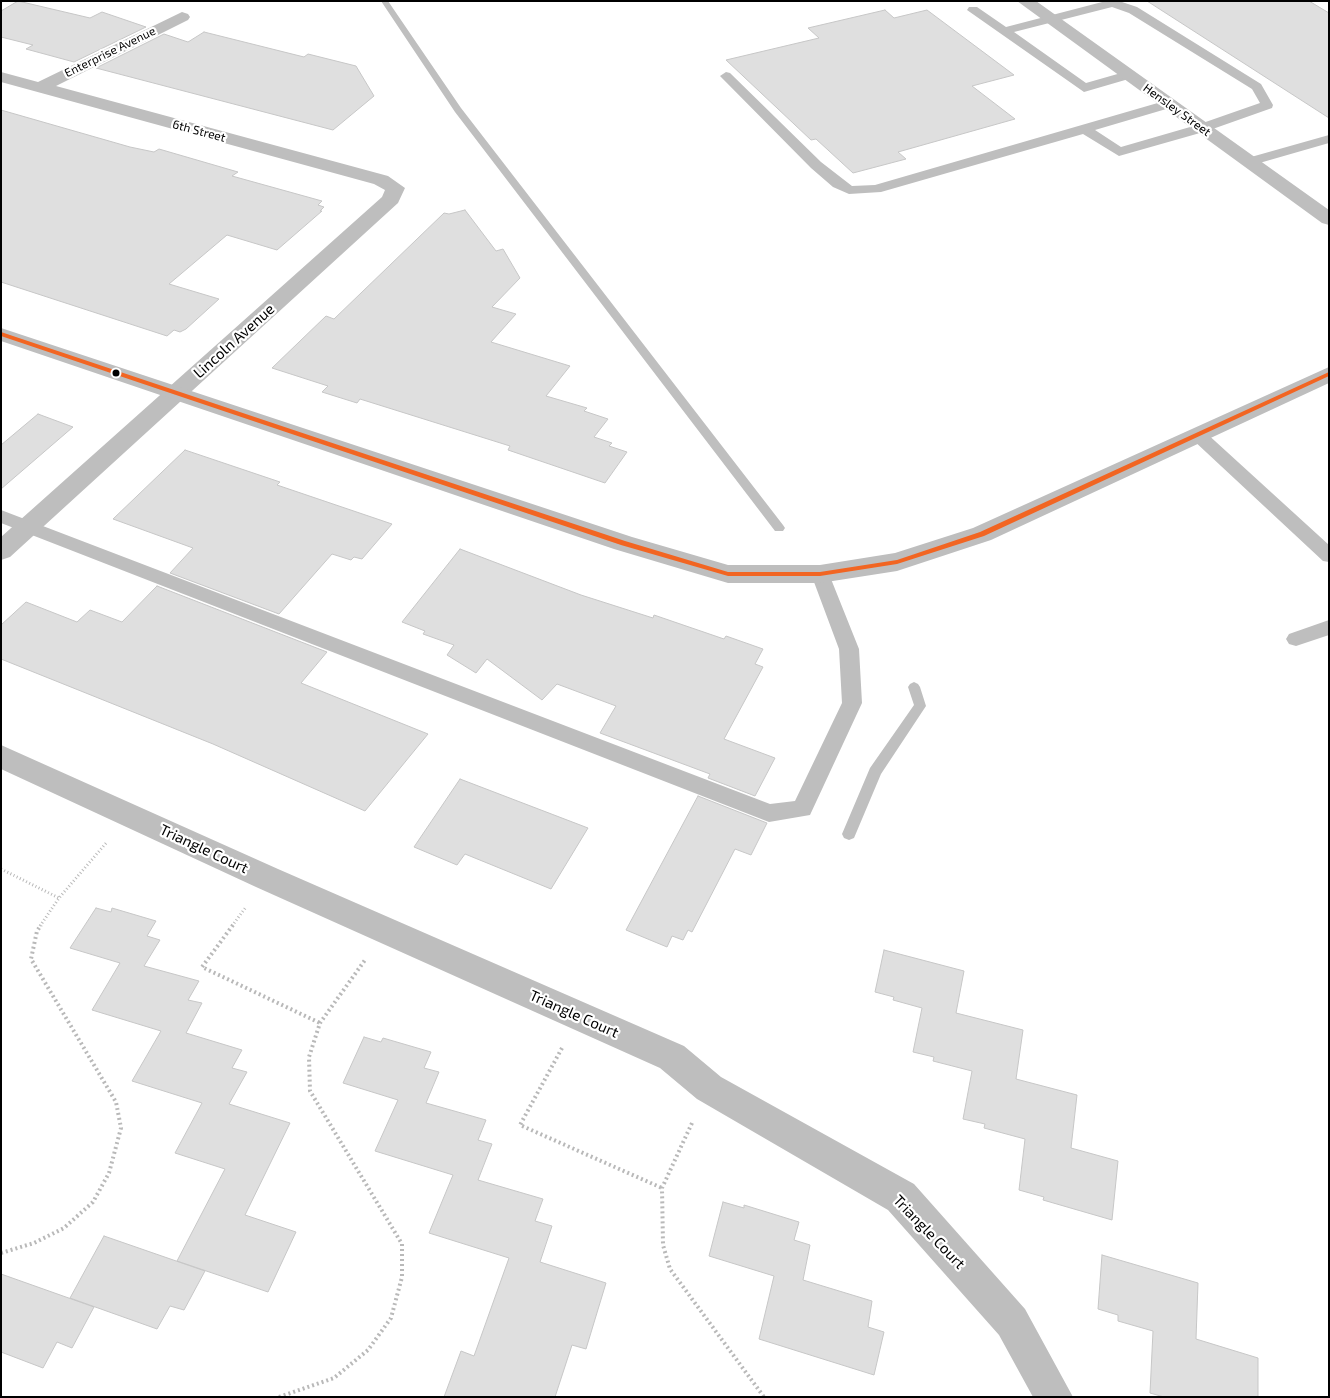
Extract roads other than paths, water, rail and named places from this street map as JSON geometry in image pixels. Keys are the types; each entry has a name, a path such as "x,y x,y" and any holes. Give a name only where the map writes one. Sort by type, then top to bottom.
{"street":[{"name":"Hensley Street","path":"1025,1 1329,219"},
{"name":"Enterprise Avenue","path":"39,88 182,17"},
{"name":"6th Street","path":"1,78 381,180 395,188"},
{"name":"Lincoln Avenue","path":"1,551 391,199 395,188"},
{"path":"1,334 624,543 728,574 820,574 897,562 982,534 1329,374"},
{"name":"Triangle Court","path":"1,756 267,878 672,1057 709,1088 901,1197 1012,1322 1054,1397"}],"lane":[{"path":"1004,31 1113,3 1133,10 1257,88 1267,106 1202,128 1119,152 1086,129"},
{"path":"973,10 1084,88 1128,76"},
{"path":"726,76 816,165 838,184 849,190 876,189 1168,104"},
{"path":"1249,162 1329,139"},
{"path":"1198,435 1329,556"},
{"path":"1,516 769,813 802,809 852,703 849,648 820,574"},
{"path":"1296,639 1329,627"}],"waterway":[{"path":"384,1 458,110 779,528"},
{"path":"849,834 875,772 920,706 914,687"}]}
